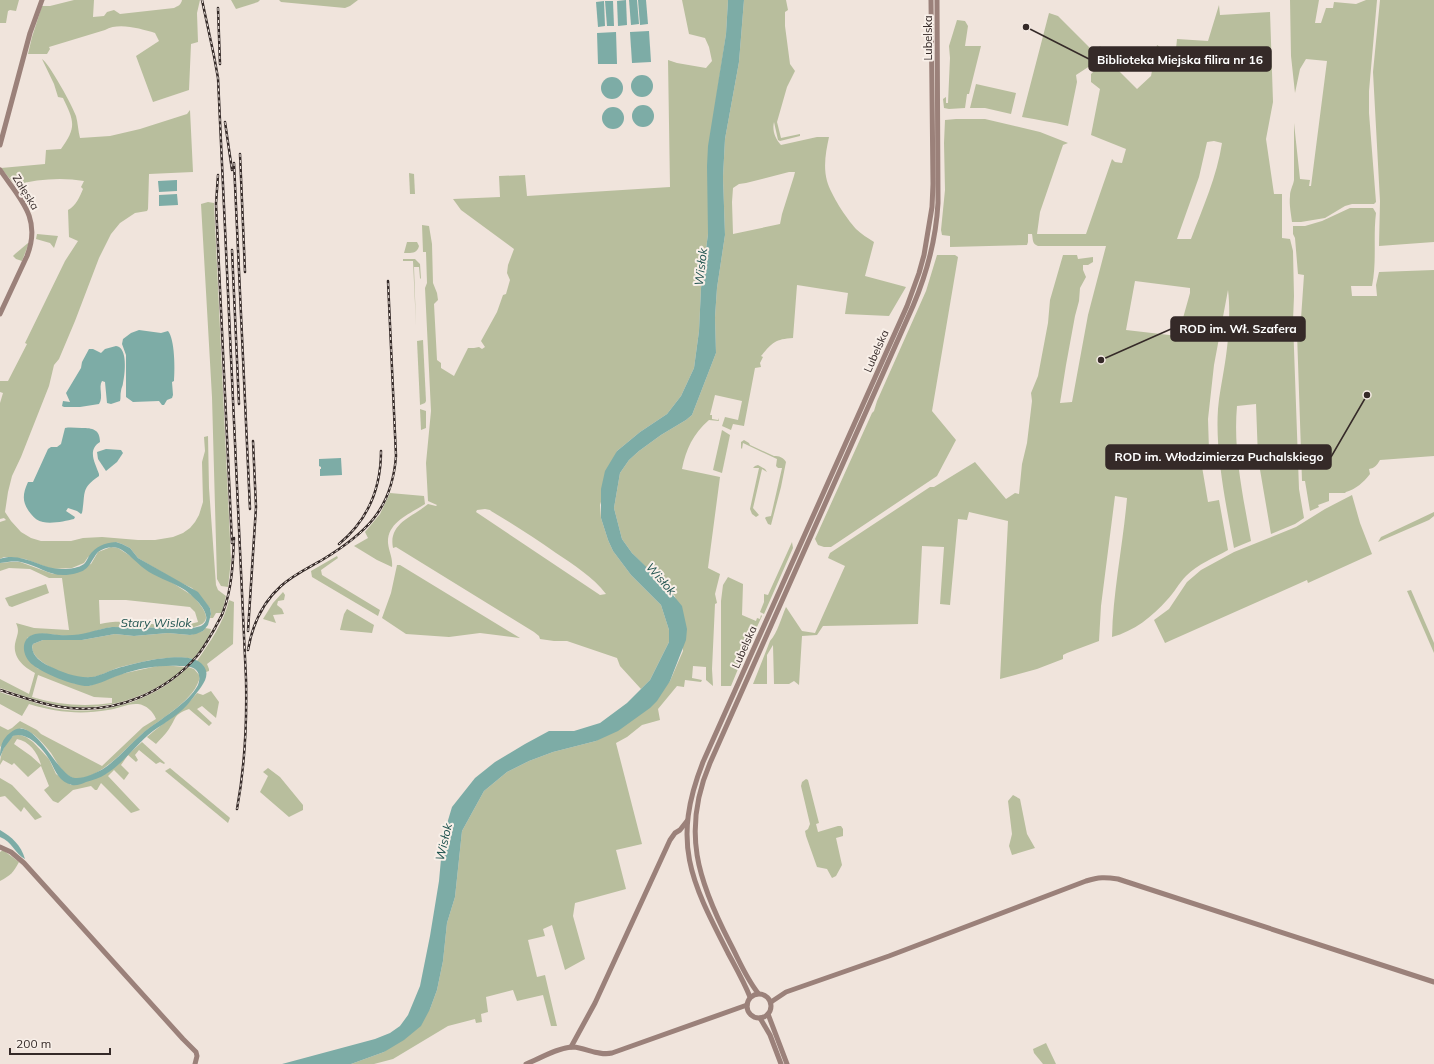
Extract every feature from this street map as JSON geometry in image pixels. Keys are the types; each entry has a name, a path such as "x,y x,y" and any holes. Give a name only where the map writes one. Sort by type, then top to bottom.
{"main road":[{"path":"0,145 32,26 42,0"},
{"name":"Lubelska","path":"758,993 750,981 718,920 702,878 696,853 694,835 698,797 708,768 920,290 928,266 938,211 931,0"},
{"name":"Lubelska","path":"750,997 710,918 694,880 689,859 687,835 687,821 690,801 697,779 737,687 912,294 922,264 928,239 936,176 937,0"},
{"name":"Załęska","path":"0,170 27,210 32,223 33,232 31,246 27,256 0,314"},
{"path":"571,1047 595,1003 670,840 687,821"},
{"path":"680,830 687,835"},
{"path":"0,847 10,852 26,866 196,1052 197,1058 195,1064"},
{"path":"770,1000 968,927 1086,881 1105,877 1118,879 1434,982"},
{"path":"694,880 700,882 702,878"},
{"path":"758,993 762,993 770,1000 771,1009 768,1014 760,1018 752,1016 747,1008 750,997 758,993"},
{"path":"526,1064 571,1047 603,1054 612,1054 733,1011 747,1008"},
{"path":"768,1014 787,1064"},
{"path":"760,1018 770,1035 781,1064"}],"green space":[{"path":"0,0 19,0 16,11 8,11 6,23 0,23"},
{"path":"74,0 94,0 93,17 104,16 107,12 114,10 120,14 174,8 180,4 182,0 200,0 197,13 198,42 191,44 189,90 153,102 136,56 159,41 155,33 137,28 123,26 111,28 49,47 50,49 47,54 28,54 42,6 50,6"},
{"path":"231,0 260,0 236,9"},
{"path":"279,0 358,0 345,8 281,2"},
{"path":"682,0 728,0 726,34 712,127 708,234 701,288 699,331 694,368 681,396 667,414 640,432 617,451 600,505 601,518 613,551 631,575 661,605 669,630 669,642 650,680 641,689 620,666 617,658 567,641 540,639 534,632 396,547 393,548 392,539 394,532 409,517 428,504 437,505 428,501 426,463 431,411 425,288 427,283 426,252 423,252 422,225 429,226 432,244 433,283 438,300 434,304 437,360 441,363 441,368 454,376 468,348 479,347 482,349 485,347 481,341 497,312 503,295 506,294 510,280 507,273 508,265 514,249 461,210 453,199 500,197 499,176 525,175 527,196 670,187 668,60 706,68 712,61 709,47 705,38 689,34","holes":["477,510 490,510 576,567 595,582 606,594 600,595 476,512"]},
{"path":"744,0 786,0 788,10 785,12 785,26 790,64 795,71 787,87 777,122 781,138 800,134 800,136 780,141 778,140 774,122 773,128 776,137 781,145 817,137 829,137 825,164 829,187 839,206 856,229 874,242 865,276 906,287 889,316 845,314 848,293 797,285 793,338 782,339 774,342 761,356 763,357 760,363 761,367 755,368 744,426 733,424 731,430 722,426 725,417 738,420 742,401 715,395 710,415 712,415 712,419 718,420 718,418 719,421 709,420 703,425 694,436 688,448 682,469 720,477 708,568 720,574 715,594 717,603 715,604 712,669 713,686 706,680 706,667 693,666 692,678 702,680 701,682 685,680 684,687 677,686 658,709 660,720 642,725 627,737 616,743 642,844 616,850 626,889 575,903 573,916 585,959 565,970 552,925 543,929 545,936 528,940 537,977 545,975 557,1026 551,1026 543,995 517,1001 513,990 486,997 488,1012 481,1014 482,1022 476,1023 475,1019 448,1026 393,1059 374,1064 351,1064 384,1052 430,1009 437,990 443,961 447,923 455,897 462,831 484,791 507,772 529,761 553,752 596,741 670,681 683,651 675,596 632,553 622,539 614,508 620,473 629,460 639,451 692,415 716,353 715,317 717,288 725,235 723,177 725,139 739,62","holes":["789,172 795,172 780,224 733,234 733,188 739,184"]},
{"path":"1290,0 1319,0 1315,23 1321,23 1326,8 1333,8 1334,2 1356,4 1366,0 1377,0 1369,91 1369,113 1376,202 1374,204 1352,204 1345,206 1325,218 1301,222 1292,222 1290,206 1290,194 1294,180 1294,123 1300,179 1310,180 1309,186 1311,186 1327,61 1306,59 1300,69 1295,93 1291,56"},
{"path":"1380,0 1434,0 1434,242 1379,246 1380,201 1373,72"},
{"path":"1219,5 1220,15 1270,12 1273,102 1266,139 1274,194 1282,194 1282,238 1290,239 1293,251 1293,321 1299,489 1304,518 1295,524 1271,534 1258,458 1256,404 1237,406 1236,440 1242,490 1251,541 1234,548 1222,478 1217,426 1218,404 1229,330 1228,290 1214,365 1208,419 1209,451 1200,455 1208,502 1219,500 1228,550 1191,572 1183,579 1170,597 1149,618 1128,631 1112,637 1114,602 1127,498 1115,496 1101,606 1099,641 1067,653 1063,655 1063,659 1037,669 1000,679 1008,521 969,512 967,520 958,519 950,605 940,604 944,547 922,546 918,624 823,626 817,635 802,636 799,685 794,681 789,684 774,684 773,645 767,655 767,684 753,684 770,641 777,629 786,607 802,631 815,633 845,566 828,558 830,553 930,487 934,487 975,462 1006,499 1015,493 1019,494 1032,401 1031,393 1038,376 1048,323 1050,300 1063,255 1077,255 1078,259 1093,257 1093,262 1088,265 1083,265 1083,270 1086,277 1080,288 1079,301 1060,403 1072,402 1088,315 1106,246 1038,246 1034,243 1032,234 1028,234 1027,245 950,247 950,236 942,235 941,230 945,190 945,120 985,119 1040,132 1068,143 1063,145 1040,212 1037,234 1086,234 1112,159 1115,162 1122,163 1126,149 1091,135 1100,89 1091,82 1091,74 1107,59 1137,89 1151,76 1157,45 1163,49 1176,49 1177,39 1208,41","holes":["1214,141 1222,143 1217,167 1205,203 1191,239 1177,239 1199,177 1207,142","1135,281 1190,288 1190,293 1178,336 1126,330"]},
{"path":"1049,13 1058,16 1094,52 1100,46 1102,48 1096,62 1076,75 1077,82 1068,126 1022,117"},
{"path":"957,20 965,21 968,26 965,46 981,46 969,94 967,94 965,108 949,109 944,108 943,99 946,97 946,103 948,103 950,58 949,46"},
{"path":"42,59 55,76 74,111 80,138 110,136 140,129 187,114 190,110 193,172 149,174 147,211 135,213 120,223 111,234 99,258 59,359 54,365 49,386 12,476 5,512 21,532 31,538 41,541 71,541 83,538 102,537 155,540 173,537 190,528 199,515 203,502 202,462 205,451 204,437 208,436 209,488 216,585 218,590 226,596 222,613 216,613 213,618 210,618 210,608 192,588 138,558 130,548 116,542 88,557 84,563 72,568 52,569 25,559 4,557 0,559 0,522 6,520 4,518 0,519 0,403 3,393 0,392 0,381 8,381 27,344 25,343 65,261 78,241 69,237 68,210 79,198 83,189 81,187 84,181 50,179 15,185 1,168 45,164 46,150 61,149 70,135 72,124 70,113 63,98 58,97 54,84"},
{"path":"976,84 1016,93 1011,114 985,108 970,108"},
{"path":"409,173 414,174 415,194 410,194"},
{"path":"208,202 214,203 231,560 228,587 221,586 217,579 212,397 201,204"},
{"path":"1350,208 1373,208 1376,213 1372,286 1351,286 1352,296 1377,296 1376,285 1379,272 1434,270 1434,456 1380,460 1376,466 1369,469 1370,474 1359,485 1345,493 1329,493 1329,501 1318,505 1319,507 1310,511 1305,481 1302,481 1297,333 1300,333 1304,275 1298,274 1293,226 1305,226 1322,221"},
{"path":"37,234 58,236 54,248 50,243 36,239"},
{"path":"407,242 417,242 419,246 418,249 413,252 404,253"},
{"path":"28,243 22,261 16,259 13,256"},
{"path":"937,255 955,255 958,257 932,411 956,440 937,476 831,547 818,545 815,539 874,411 877,401 926,291"},
{"path":"403,259 415,259 420,264 421,279 419,267 414,267 416,326 413,261 403,261"},
{"path":"423,340 426,401 420,405 417,341"},
{"path":"420,409 426,411 426,428 421,430"},
{"path":"722,430 730,435 722,473 713,470"},
{"path":"744,440 750,445 774,456 781,457 786,462 771,525 768,524 765,518 771,516 782,468 778,468 776,466 777,459 743,443 742,449 741,442"},
{"path":"758,465 767,472 762,469 753,508 759,515 756,517 752,514 750,509 759,468 753,468"},
{"path":"390,493 424,496 425,504 400,519 391,529 388,543 392,567 354,546 368,538 365,532 380,514"},
{"path":"1352,495 1360,523 1372,554 1308,583 1307,580 1165,643 1154,620 1169,609 1187,582 1201,570 1234,552 1296,527 1325,509"},
{"path":"1434,512 1434,516 1429,520 1378,542 1381,537"},
{"path":"792,542 793,548 764,614 760,612 764,602 764,594 768,595"},
{"path":"111,547 118,548 193,596 205,612 206,620 197,626 189,628 112,627 73,636 44,634 33,635 27,638 37,668 73,683 89,686 121,674 162,665 185,667 174,677 138,697 122,702 91,707 60,706 0,688 0,679 29,694 35,673 20,662 16,654 15,644 18,631 16,623 34,628 69,630 62,578 49,578 30,569 9,568 0,571 0,563 20,562 53,574 91,564 98,552","holes":["99,600 126,600 190,607 195,612 198,622 186,625 124,622 100,624","38,675 94,697 112,698 112,703 92,705 72,704 52,702 32,697"]},
{"path":"337,556 338,558 321,570 322,575 380,610 378,616 312,577 311,571"},
{"path":"397,565 400,565 520,638 480,633 449,637 406,634 382,618 391,593"},
{"path":"728,577 743,584 742,615 756,621 757,618 760,619 761,615 762,616 731,686 721,686 721,601 723,585"},
{"path":"46,584 49,593 12,607 9,606 5,598"},
{"path":"1411,590 1434,643 1434,653 1407,591"},
{"path":"283,592 285,595 284,600 278,601 277,605 282,609 284,614 273,615 276,623 263,619 273,603"},
{"path":"229,600 234,602 233,644 207,664 209,671 206,672 202,665 197,661 220,624"},
{"path":"347,609 374,625 372,633 340,630 344,614"},
{"path":"205,628 211,629 210,633 204,645 193,659 175,657 145,661 117,668 92,677 82,678 62,673 40,660 32,650 33,644 43,640 82,640 115,634 134,636 168,633 190,635 203,631"},
{"path":"188,667 194,669 200,676 197,685 185,701 143,733 111,763 92,775 82,778 73,778 69,776 63,771 42,742 30,732 21,728 0,747 0,726 8,730 20,721 37,730 41,734 102,766 143,727 156,719 149,709 138,704 134,704 98,712 68,712 29,704 22,716 0,704 0,692 44,706 76,711 94,710 129,703 145,697 175,679"},
{"path":"211,691 219,702 216,718 202,706 197,709 212,723 209,726 189,709 176,717 172,725 156,744 147,737 180,711 197,693 203,695"},
{"path":"17,734 26,737 33,742 49,759 56,774 71,785 107,773 142,742 165,763 160,762 156,764 139,750 135,755 138,760 136,762 128,755 121,765 129,773 124,780 114,770 108,776 140,810 131,813 101,783 97,790 91,786 73,790 58,803 53,801 44,790 49,786 41,766 28,777 14,763 12,765 3,760 0,765 4,747 13,736","holes":["17,739 21,740 32,748 38,756 41,765 14,744"]},
{"path":"170,768 229,817 228,823 165,771"},
{"path":"268,768 280,777 303,805 303,810 289,817 260,792 268,776 263,772"},
{"path":"0,778 12,785 42,817 35,820 24,807 21,812 5,796 0,797"},
{"path":"806,779 808,780 819,823 816,824 818,832 838,826 841,826 843,829 843,836 836,838 842,865 836,876 832,878 827,869 817,867 806,836 805,831 808,829 810,824 801,786 802,782"},
{"path":"1013,795 1020,799 1027,834 1035,848 1012,855 1009,846 1012,834 1008,801"},
{"path":"3,850 19,862 15,869 7,877 0,881 0,852"},
{"path":"1046,1043 1056,1064 1043,1064 1034,1053 1033,1049"}],"water":[{"path":"626,0 627,25 618,26 617,1"},
{"path":"629,0 637,0 639,24 631,25"},
{"path":"638,0 646,0 648,24 640,25"},
{"name":"Wisłok","path":"728,0 744,0 739,62 725,139 723,177 725,235 717,288 715,317 716,353 692,415 639,451 629,460 620,473 614,508 622,539 632,553 664,584 682,606 687,629 686,640 670,681 657,701 650,708 618,731 596,741 553,752 529,761 507,772 484,791 462,831 455,897 447,923 443,961 437,990 430,1009 421,1026 404,1040 384,1052 351,1064 282,1064 375,1039 390,1033 400,1026 408,1015 420,986 439,881 443,837 452,807 475,778 495,762 525,744 549,731 574,731 600,723 627,703 650,680 669,642 669,630 661,605 631,575 613,551 608,540 601,518 601,489 605,471 617,451 640,432 667,414 681,396 694,368 699,331 701,288 708,234 708,146 726,34"},
{"path":"604,1 605,26 598,27 596,2"},
{"path":"605,1 613,1 614,26 607,26"},
{"path":"649,31 651,62 632,63 630,32"},
{"path":"616,32 617,64 598,64 597,33"},
{"path":"642,75 650,78 653,86 650,94 642,97 634,94 631,86 634,78"},
{"path":"612,77 616,78 622,84 622,92 616,98 612,99 608,98 602,92 601,88 602,84 608,78"},
{"path":"643,105 651,108 654,116 651,124 643,127 635,124 632,116 635,108"},
{"path":"613,107 617,108 623,114 623,122 617,128 613,129 609,128 603,122 602,118 603,114 609,108"},
{"path":"177,180 177,191 159,192 158,181"},
{"path":"177,194 178,205 159,206 159,195"},
{"path":"139,330 161,333 168,331 172,341 174,362 174,381 172,382 173,395 172,398 167,400 164,405 162,405 159,401 133,402 126,397 126,355 122,344 123,339 131,333"},
{"path":"116,346 122,351 125,362 120,401 111,404 107,403 105,382 102,381 101,398 99,404 80,407 62,406 63,401 70,402 66,393 81,368 82,362 89,349 93,349 101,353 105,349"},
{"path":"65,428 89,428 95,430 99,434 100,442 94,449 93,457 99,476 86,488 81,514 68,508 66,511 75,517 74,519 47,523 39,521 32,515 26,506 24,495 28,482 33,482 48,449 51,447 57,447 61,444"},
{"path":"106,449 121,450 123,453 117,462 106,471 98,459 97,452"},
{"path":"341,458 342,475 320,476 321,467 319,466 319,459"},
{"path":"116,542 130,548 138,558 198,592 210,608 211,614 208,625 203,631 190,635 168,633 134,636 115,634 82,640 43,640 33,644 32,647 34,654 43,663 54,669 81,677 101,675 112,670 145,661 181,657 191,658 198,661 206,670 206,675 203,685 184,709 147,736 112,770 96,779 79,785 72,785 60,778 42,750 29,738 24,736 13,736 4,748 0,757 1,747 5,738 10,733 19,729 28,730 44,746 68,775 75,778 86,777 100,771 108,765 144,732 181,705 194,692 198,685 199,674 195,669 184,666 157,667 142,669 116,676 97,684 83,686 51,675 29,662 24,648 26,639 38,633 74,635 112,627 194,628 201,626 205,622 205,612 198,602 185,590 149,572 125,552 116,547 105,548 98,552 85,570 68,575 54,574 21,562 0,563 0,559 16,557 55,569 71,568 84,564 97,547"},
{"path":"0,830 16,842 25,859 8,841 0,837"}],"railway":[{"path":"202,0 218,78 246,679 245,744 237,809"},
{"path":"218,8 220,64"},
{"path":"225,122 232,170"},
{"path":"240,154 245,272"},
{"path":"234,163 250,509"},
{"path":"218,175 216,204 232,543"},
{"path":"232,250 239,404"},
{"path":"248,650 252,632 259,615 263,607 274,593 290,578 322,560 363,530 374,518 389,491 396,456 388,281"},
{"path":"248,631 256,507 253,441"},
{"path":"339,544 358,524 371,502 379,477 381,451"},
{"path":"0,690 52,705 88,709 123,703 156,690 185,669 200,653 215,628 226,603 230,585 234,538"}],"place":[{"name":"Biblioteka Miejska filira nr 16","path":"1026,27"},
{"name":"ROD im. Wł. Szafera","path":"1101,360"},
{"name":"ROD im. Włodzimierza Puchalskiego","path":"1367,395"}],"water label":[{"name":"Stary Wislok","path":"156,623"}]}
